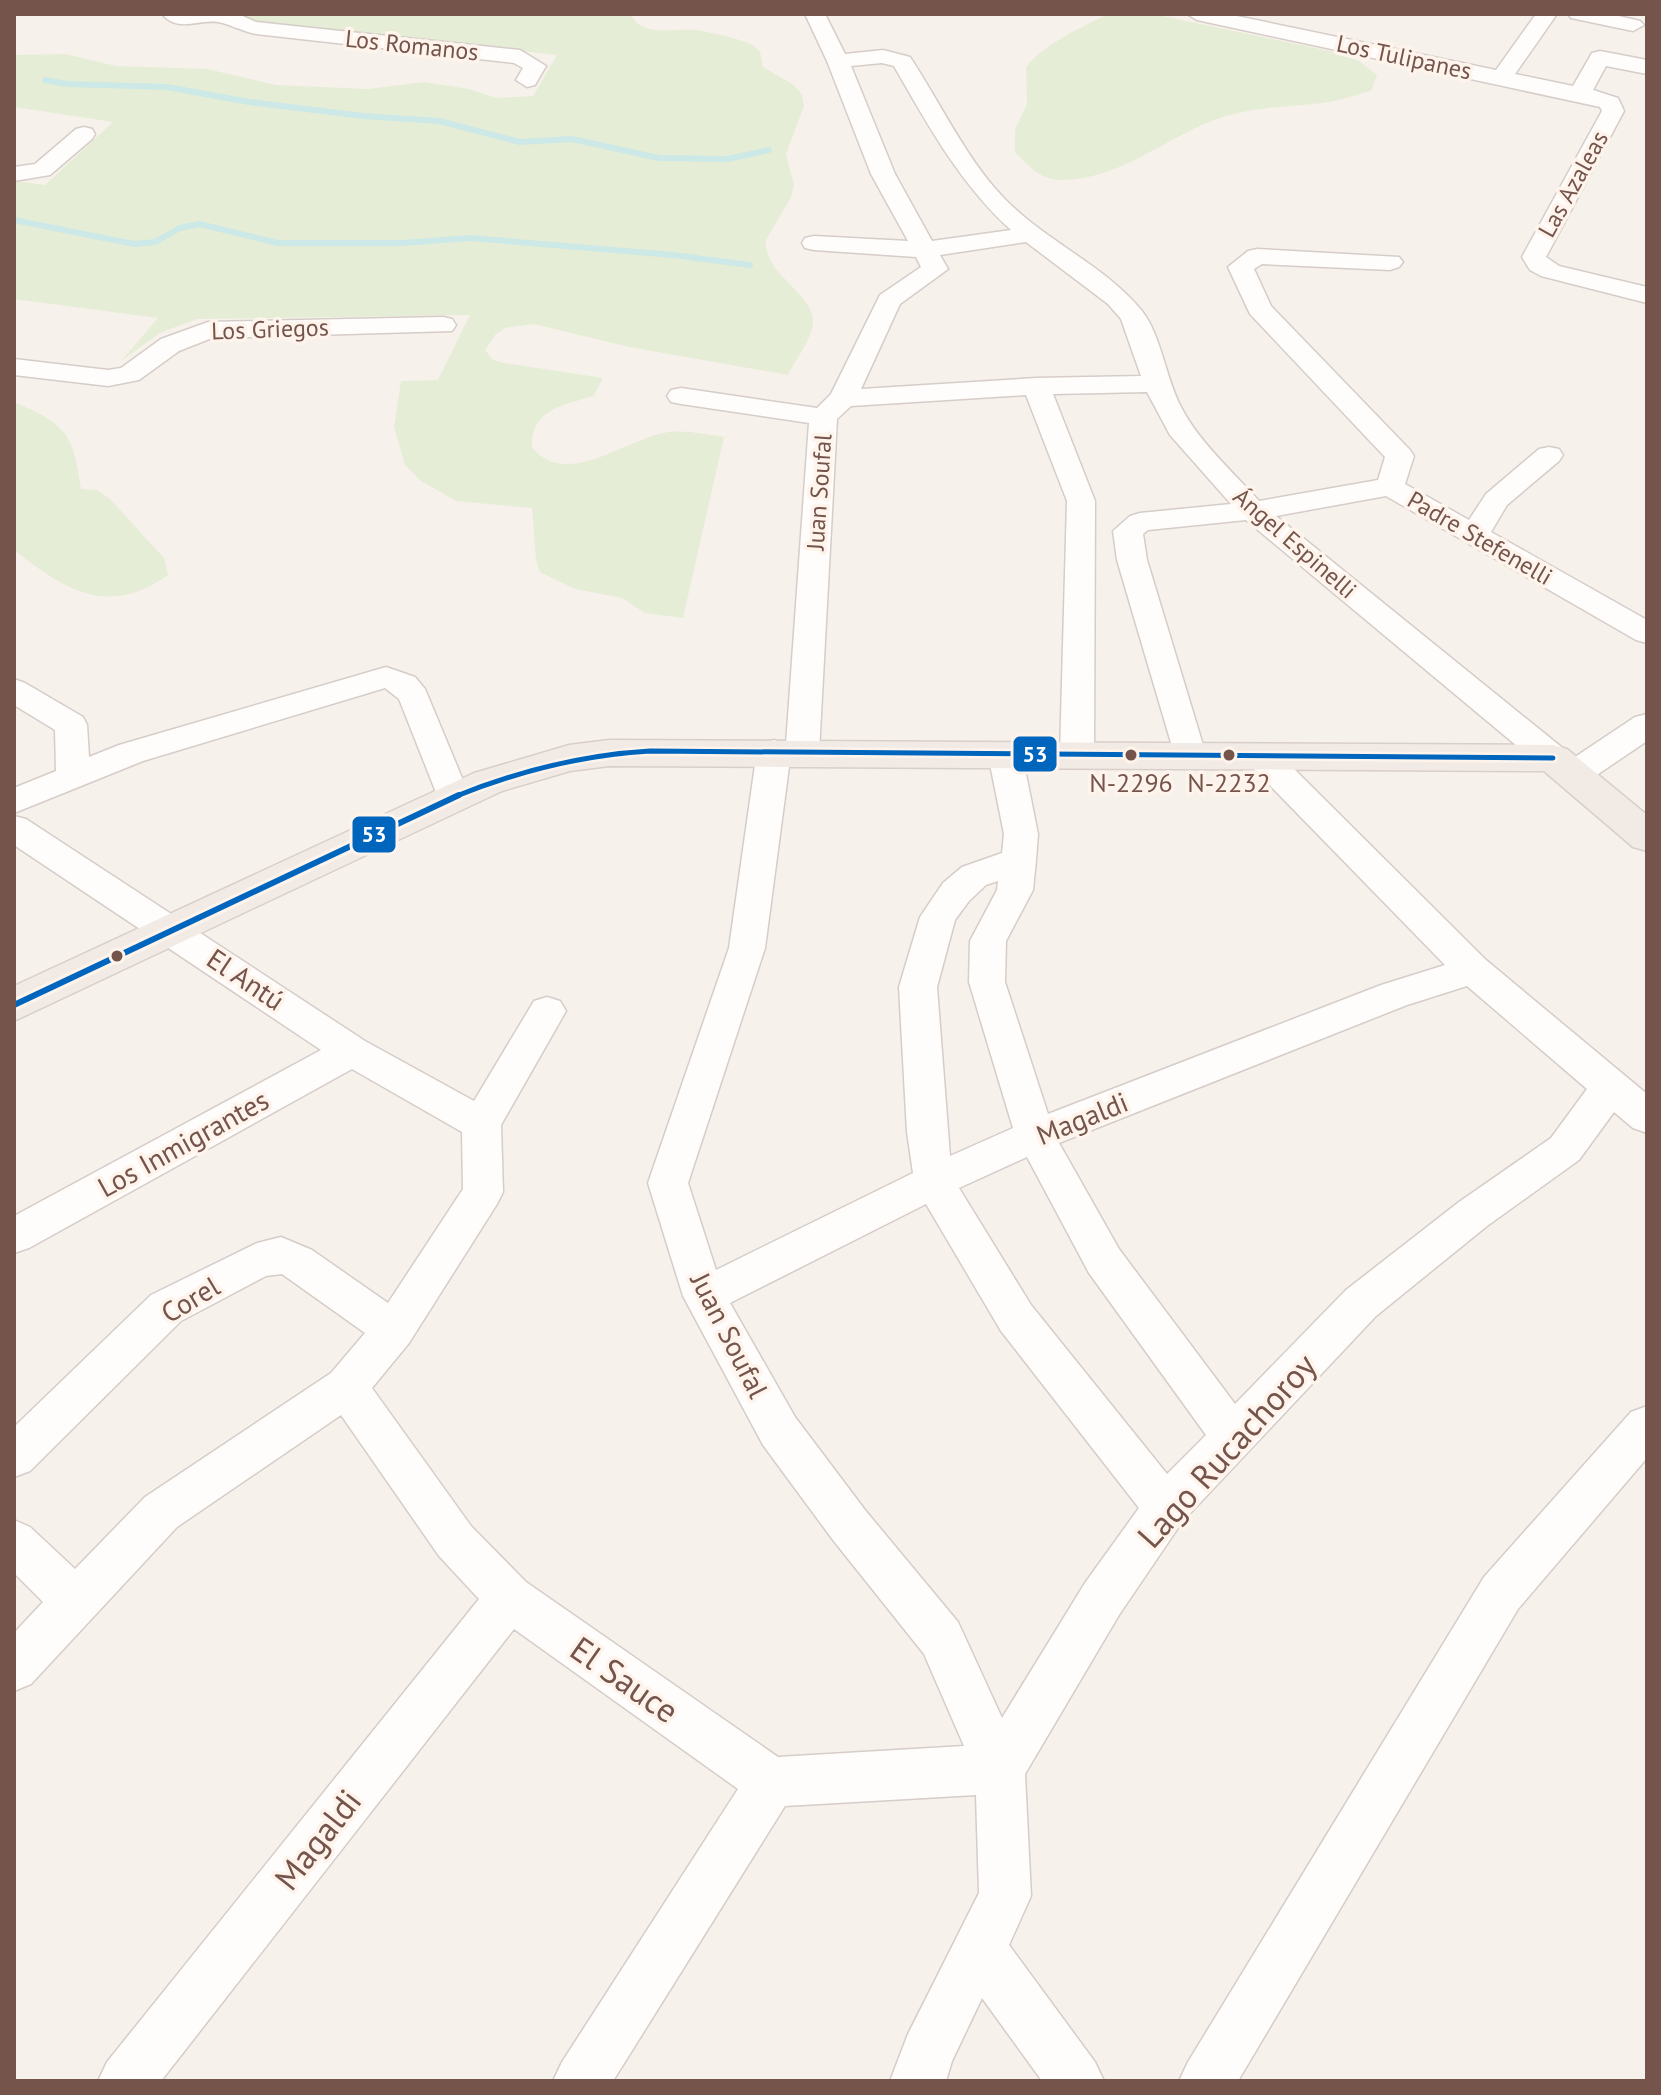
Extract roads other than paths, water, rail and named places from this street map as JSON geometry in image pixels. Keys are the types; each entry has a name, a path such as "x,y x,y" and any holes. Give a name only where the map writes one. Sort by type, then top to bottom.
{"main road":[{"path":"14,1005 453,797 529,768 569,758 650,751 1189,755 1563,767"},
{"name":"Ángel Espinelli","path":"1563,767 1647,837"}],"street":[{"name":"Los Romanos","path":"172,14 189,20 226,15 256,28 520,57 535,66 527,80"},
{"path":"815,14 838,61 883,174 925,250"},
{"name":"Los Tulipanes","path":"1197,14 1502,77 1610,103"},
{"path":"1502,77 1547,14"},
{"path":"1578,14 1637,20 1612,60"},
{"name":"Ángel Espinelli","path":"838,61 883,56 902,62 973,177 992,200 1031,234 1095,281 1133,317 1157,384 1180,429 1252,511 1563,767"},
{"path":"1579,94 1600,58 1647,67"},
{"name":"Las Azaleas","path":"1610,103 1613,111 1535,253 1539,265 1556,273 1647,295"},
{"path":"14,174 42,170 84,134"},
{"path":"814,243 925,250 1031,234"},
{"name":"Juan Soufal","path":"925,250 935,269 889,300 833,408 788,752 747,948 668,1183 704,1296 779,1431 849,1525 941,1638 1000,1769"},
{"name":"Padre Stefenelli","path":"1390,262 1257,256 1241,267 1259,309 1400,456 1390,487 1647,633"},
{"name":"Los Griegos","path":"14,367 108,378 129,374 170,345 208,330 443,325"},
{"path":"681,396 833,408 1036,386 1157,384"},
{"path":"1036,386 1081,501 1077,754"},
{"path":"1474,535 1496,500 1549,455"},
{"path":"1189,755 1132,560 1128,531 1140,522 1252,511 1390,487"},
{"path":"14,801 164,742 386,677 404,684 414,696 453,797"},
{"path":"14,690 71,725 73,776"},
{"path":"1563,767 1647,725"},
{"path":"1005,754 1021,834 1019,860 1015,890 988,941 987,982 1035,1136 1104,1261 1232,1435"},
{"path":"1261,756 1473,970 1647,1117"},
{"name":"El Antú","path":"14,828 352,1051 481,1124"},
{"path":"1019,860 974,876 956,892 938,917 918,987 927,1132 934,1181 1016,1318 1166,1507"},
{"name":"Magaldi","path":"704,1296 934,1181 1035,1136 1394,995 1473,970"},
{"path":"14,1667 161,1512 346,1387 394,1330 483,1192 481,1124 547,1011"},
{"name":"Los Inmigrantes","path":"14,1236 352,1051"},
{"name":"Lago Rucachoroy","path":"1000,1769 1102,1599 1166,1507 1361,1303 1473,1214 1565,1149 1610,1087"},
{"name":"Corel","path":"14,1457 166,1308 257,1261 281,1255 297,1262 394,1330"},
{"name":"El Sauce","path":"346,1387 455,1541 509,1598 771,1782"},
{"path":"1207,2081 1501,1593 1644,1432"},
{"path":"14,1542 76,1602"},
{"name":"Magaldi","path":"126,2081 509,1598"},
{"path":"581,2081 771,1782 1000,1769 1005,1896 927,2053 918,2081"},
{"path":"979,1949 1076,2081"}],"waterway":[{"path":"45,80 67,84 167,87 249,102 363,116 439,121 520,142 572,139 659,158 728,159 769,150"},
{"path":"14,220 134,244 155,242 180,228 199,224 278,243 402,243 470,238 673,255 750,265"}],"place":[{"name":"N-2296","path":"1131,755"},
{"name":"N-2232","path":"1229,755"}]}
